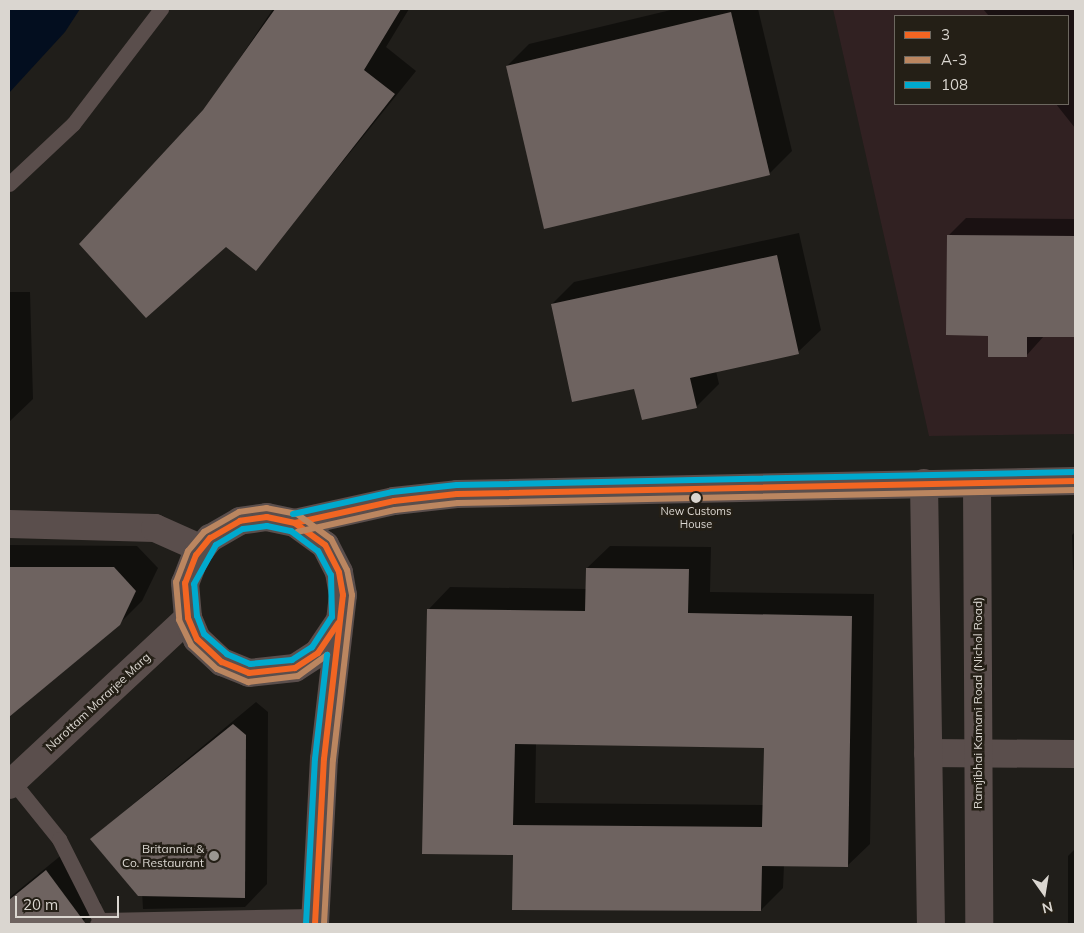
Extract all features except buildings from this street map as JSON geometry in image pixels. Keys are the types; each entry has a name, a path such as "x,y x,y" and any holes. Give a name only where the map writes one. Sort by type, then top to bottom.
{"street":[{"path":"295,523 394,501 457,494 1075,481"},
{"path":"924,483 931,924"},
{"name":"Ramjibhai Kamani Road (Nichol Road)","path":"978,483 979,924"},
{"path":"315,920 338,623 343,594 340,572 325,545 295,523 267,517 240,521 210,538 202,548 185,583 188,618 197,639 222,662 249,673 295,668 318,653 338,623"},
{"path":"9,524 156,528 202,548"},
{"name":"Narottam Morarjee Marg","path":"10,782 188,618"},
{"path":"928,753 1075,754"}],"lane":[{"path":"9,184 73,124 162,9"},
{"path":"10,782 59,839 100,923 315,920"}],"shaded area":[{"path":"833,9 1075,9 1075,434 929,436"}],"water":[{"path":"9,9 80,9 65,32 9,93"}],"transit line":[{"name":"108","path":"293,514 392,492 457,485 1075,472"},
{"name":"3","path":"295,523 394,501 457,494 1075,481"},
{"name":"A-3","path":"297,532 395,510 458,503 1075,490"},
{"name":"A-3","path":"324,924 333,760 352,595 347,570 331,539 297,514 267,508 239,512 204,532 188,551 176,582 179,620 191,645 217,669 248,682 298,676 327,655"},
{"name":"3","path":"315,924 324,759 343,595 339,572 325,545 295,523 267,517 240,521 210,538 196,555 185,583 188,618 197,639 222,662 249,673 295,668 318,653 338,623"},
{"name":"108","path":"331,618 312,647 292,660 250,664 227,654 204,634 197,616 194,584 216,545 243,529 267,526 291,531 318,551 331,575 332,617"},
{"name":"108","path":"306,924 315,759 327,655"}],"place":[{"name":"New Customs House","path":"696,498"},
{"name":"Britannia & Co. Restaurant","path":"214,856"}]}
